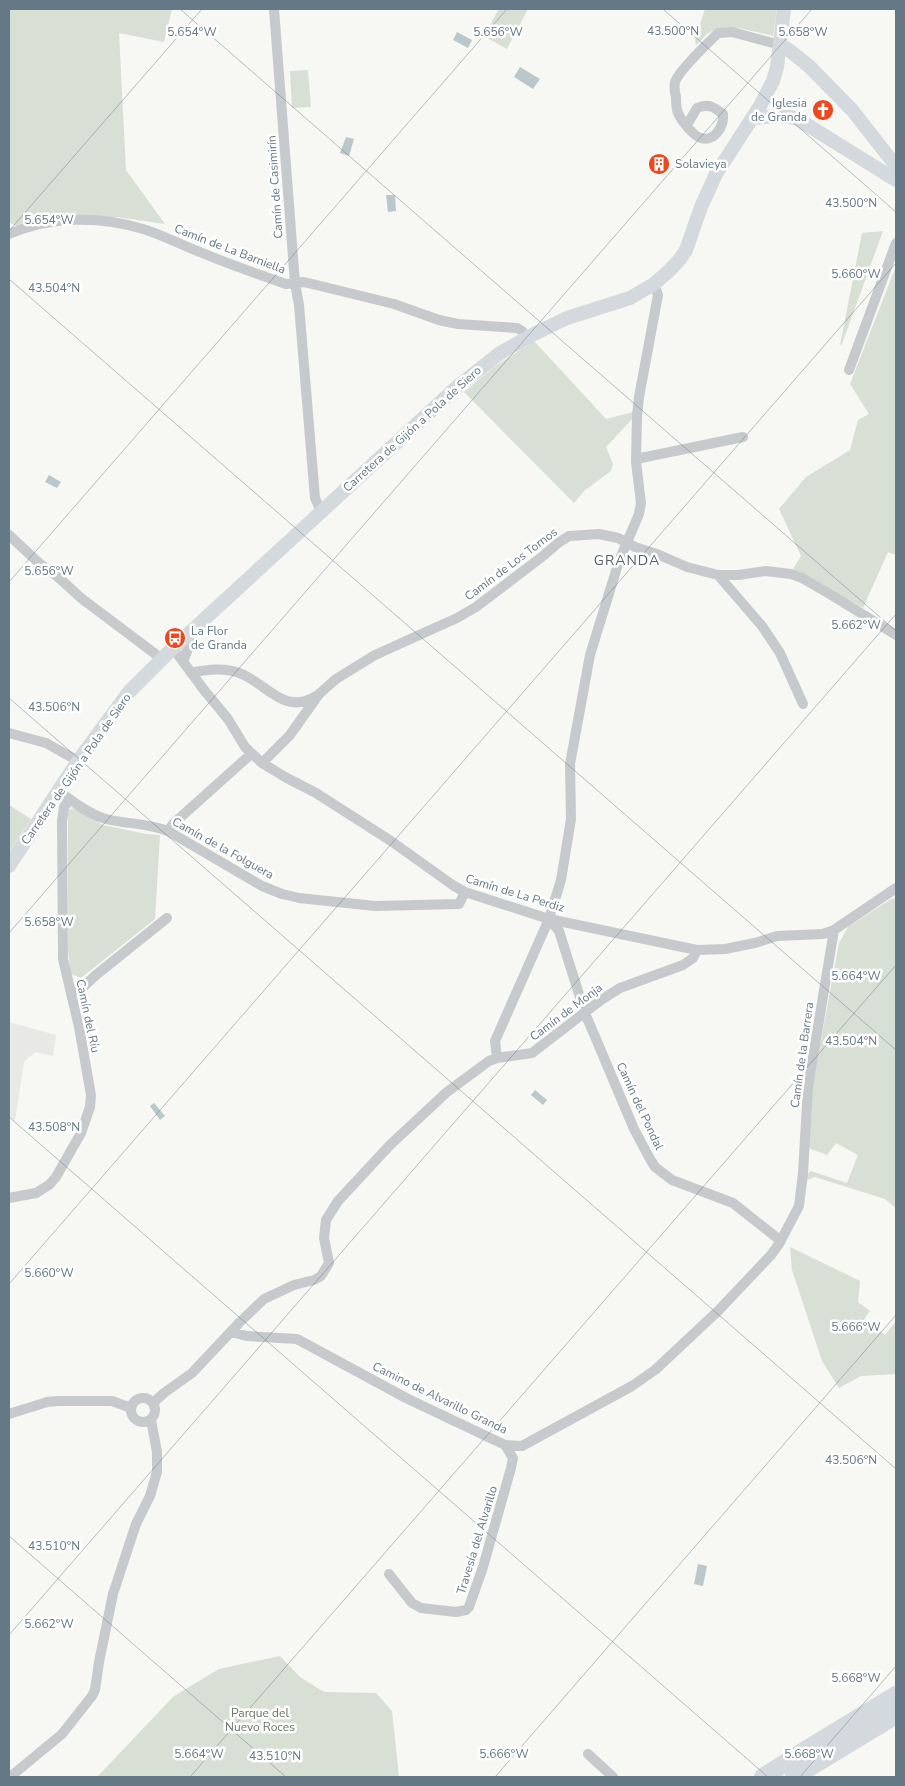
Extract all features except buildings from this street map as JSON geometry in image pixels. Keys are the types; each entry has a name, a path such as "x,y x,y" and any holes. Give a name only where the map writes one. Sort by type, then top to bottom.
{"highway":[{"path":"763,1777 896,1695"},
{"path":"794,1777 896,1715"}],"street":[{"name":"Camín de Casimirín","path":"274,9 295,284 299,305 315,498 321,511"},
{"name":"Carretera de Gijón a Pola de Siero","path":"9,866 65,795 78,762 129,692 173,648 457,387 500,352 567,318 630,298 654,284 670,270 686,250 701,207 716,174 759,114 773,81 777,66 784,9"},
{"path":"687,125 678,113 675,83 699,52 718,33 732,32 780,45 810,67 852,110 896,166"},
{"path":"777,66 798,62 810,67"},
{"path":"759,114 796,118 896,180"},
{"path":"842,147 853,150 861,148 866,142 864,125"},
{"name":"Camín de La Barniella","path":"9,234 46,221 90,219 111,222 143,229 286,284 304,282 394,304 439,320 458,324 517,328 527,338"},
{"path":"849,370 896,243"},
{"path":"153,1403 192,1373 264,1299 294,1285 322,1276 328,1263 324,1238 326,1220 338,1201 390,1145 447,1092 488,1061 497,1058 495,1041 499,1029 550,919 566,858 571,819 570,764 590,655 605,603 639,514 641,503 636,459 639,397 658,295 654,284"},
{"path":"636,459 743,437"},
{"name":"Camín de Los Tornos","path":"262,763 290,735 319,694 336,678 375,655 457,618 476,607 569,536 599,534 618,538 687,567 718,575 778,571 802,578 896,634"},
{"path":"9,535 39,563 82,598 162,659"},
{"path":"718,575 762,626 780,653 803,704"},
{"path":"183,662 197,626"},
{"name":"Camín de La Perdiz","path":"173,648 228,719 251,754 285,777 316,792 465,892 550,919 698,950 725,949 777,936 822,934 834,930 896,888"},
{"name":"Camín de Los Tornos","path":"191,673 212,669 243,675 277,698 294,703 309,700 319,694"},
{"path":"9,733 46,743 78,762"},
{"path":"168,831 173,824 251,754"},
{"name":"Camín de la Folguera","path":"65,795 105,819 159,827 168,831 262,886 282,894 299,898 375,906 459,904 465,892"},
{"name":"Camín del Ríu","path":"9,1198 36,1192 49,1185 67,1160 86,1122 91,1095 63,959 62,821 65,795"},
{"path":"71,992 81,989 168,918"},
{"name":"Camín del Pondal","path":"550,919 559,931 585,1013 634,1128 656,1167 672,1180 733,1203 781,1241"},
{"name":"Camín de la Barrera","path":"781,1241 799,1206 808,1087 834,930"},
{"name":"Camín de Monja","path":"497,1058 532,1053 601,1000 620,988 682,965 694,958 698,950"},
{"name":"Camino de Alvarillo Granda","path":"231,1332 246,1336 297,1339 406,1398 505,1445 522,1446 632,1386 655,1370 718,1311 771,1255 781,1241"},
{"path":"138,1398 147,1398 153,1403 156,1410 154,1418 143,1422 135,1420 131,1408 138,1398"},
{"path":"9,1414 47,1402 57,1401 112,1401 131,1408"},
{"path":"10,1777 62,1734 95,1690 113,1594 136,1524 150,1496 157,1472 157,1452 151,1420"},
{"name":"Travesía del Alvarillo","path":"389,1574 412,1603 421,1608 456,1612 469,1607 483,1567 511,1468 513,1458 505,1445"},
{"path":"588,1754 613,1777"}],"shaded area":[{"path":"457,32 472,40 468,48 453,40"},
{"path":"520,67 540,79 533,89 514,77"},
{"path":"346,137 354,139 349,156 340,153"},
{"path":"386,195 395,195 396,211 388,212"},
{"path":"49,475 61,482 57,488 45,482"},
{"path":"9,1022 56,1035 53,1056 35,1052 24,1062 15,1121 9,1117"},
{"path":"535,1090 547,1100 543,1105 531,1095"},
{"path":"154,1103 165,1116 160,1120 150,1106"},
{"path":"698,1564 707,1566 703,1586 694,1584"}],"green space":[{"path":"9,9 172,9 164,42 119,33 126,170 165,224 117,217 16,226 9,222"},
{"path":"499,9 528,9 507,49 484,36"},
{"path":"705,9 777,9 773,36 730,27 714,30 696,45 695,40"},
{"path":"308,70 311,107 292,108 290,71"},
{"path":"883,231 842,344 840,345 862,233"},
{"path":"896,266 896,555 888,552 863,608 793,569 801,556 779,509 806,477 850,450 858,420 869,414 850,384"},
{"path":"534,341 606,419 633,412 633,418 606,447 613,464 611,471 585,490 574,503 464,392 494,367"},
{"path":"9,805 31,819 9,853"},
{"path":"74,808 103,825 160,835 155,919 81,978 71,974 68,950 68,810"},
{"path":"896,898 896,1208 885,1199 815,1177 807,1180 806,1175 811,1171 847,1183 858,1155 836,1143 827,1155 808,1148 811,1094 839,943 848,927 891,899"},
{"path":"790,1247 860,1281 858,1302 870,1311 864,1319 885,1335 896,1321 896,1374 861,1376 839,1388 822,1361 792,1270"},
{"name":"Parque del Nuevo Roces","path":"280,1656 300,1677 324,1692 376,1693 392,1711 399,1777 97,1777 174,1696 219,1669"}],"place":[{"name":"Iglesia de Granda","path":"823,110"},
{"name":"Solavieya","path":"659,164"},
{"name":"La Flor de Granda","path":"175,638"}],"district":[{"name":"GRANDA","path":"627,560"}]}
